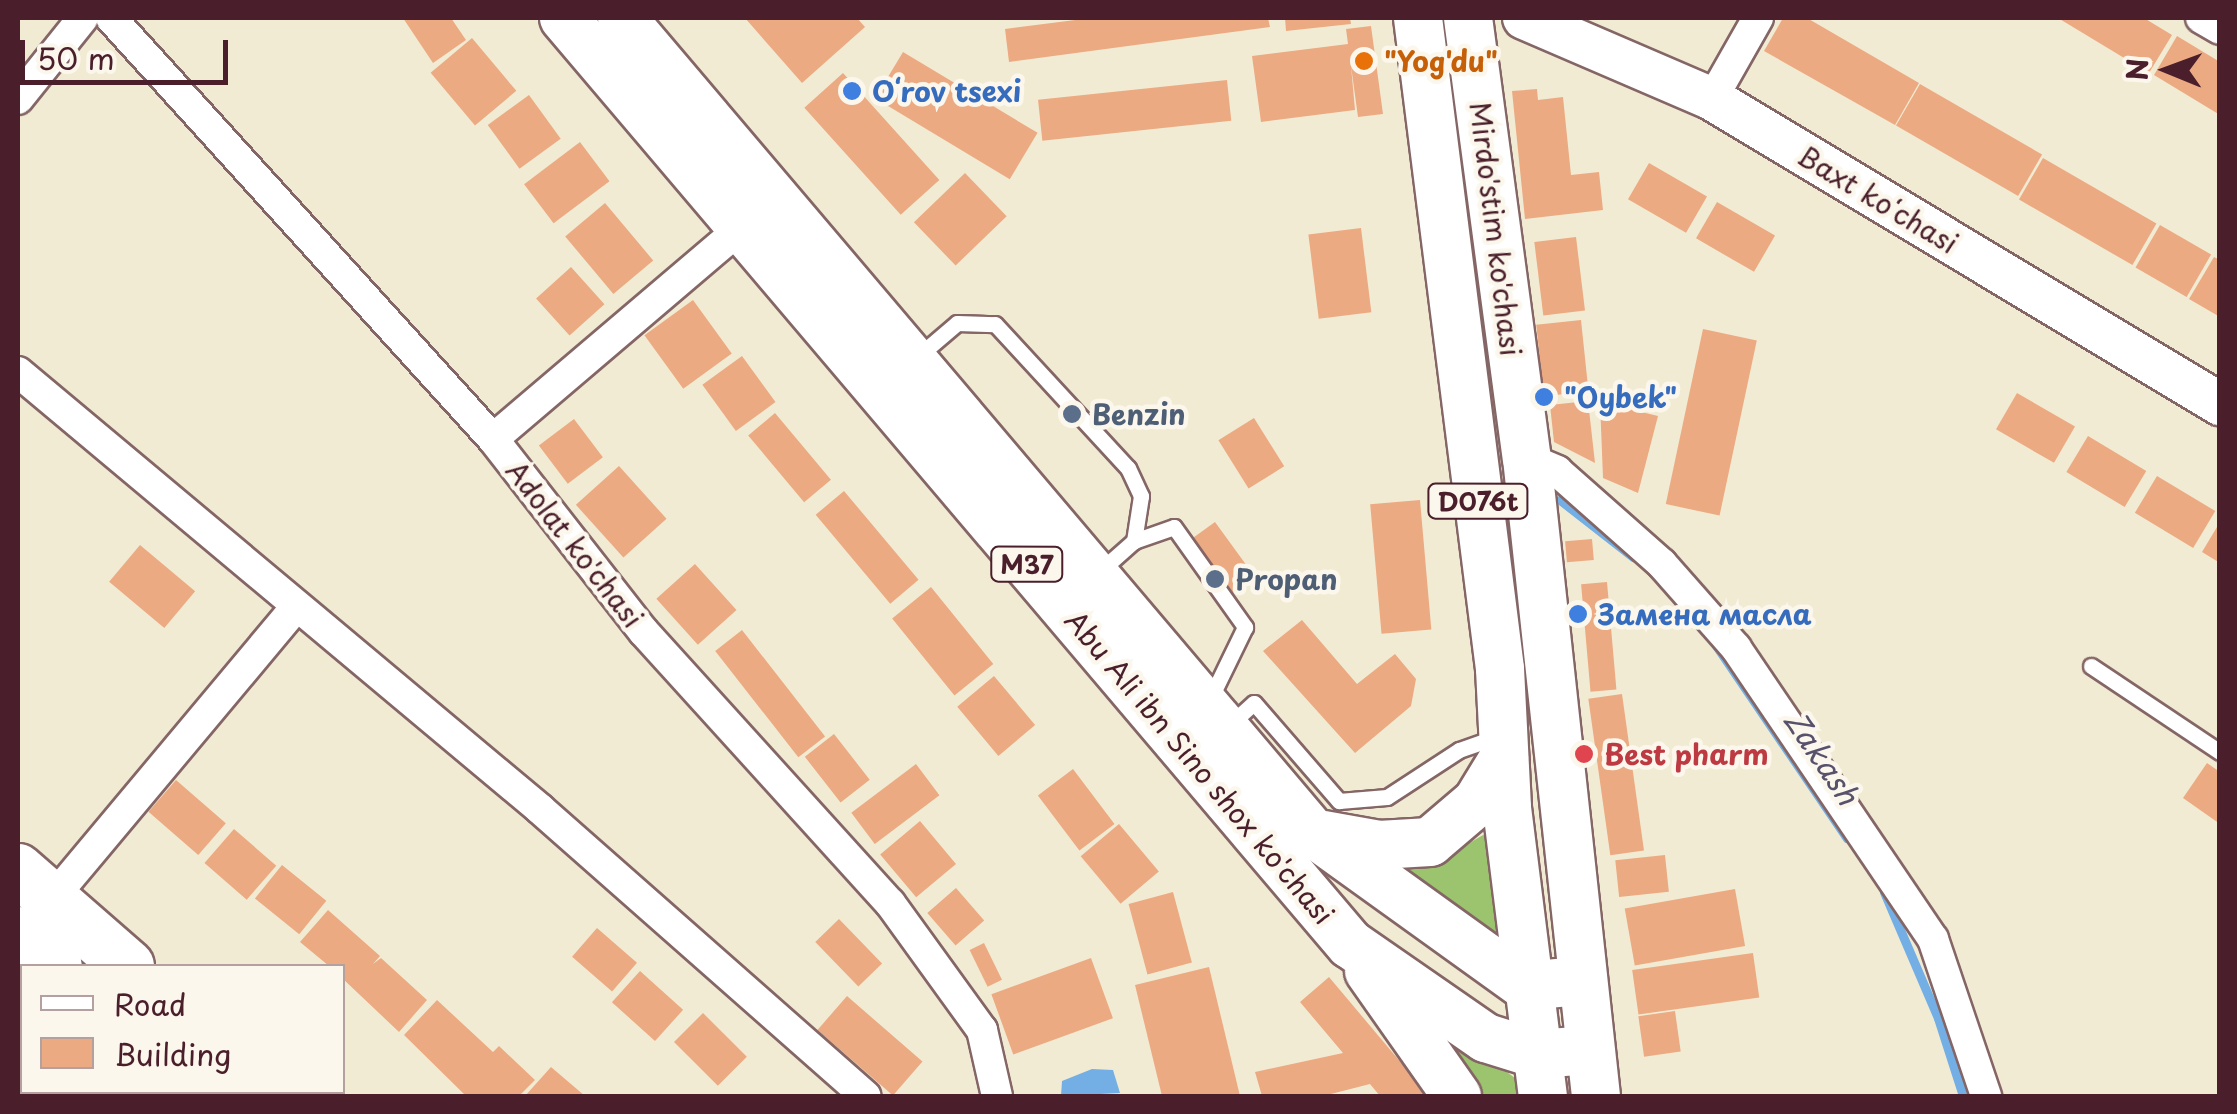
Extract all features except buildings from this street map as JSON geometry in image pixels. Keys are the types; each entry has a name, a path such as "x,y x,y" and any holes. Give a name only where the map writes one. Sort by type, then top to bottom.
{"highway":[{"path":"29,901 55,964"},
{"path":"29,901 125,964"}],"main road":[{"name":"Abu Ali ibn Sino shox ko'chasi","path":"564,18 1350,944 1540,1075 1590,1050"},
{"name":"Abu Ali ibn Sino shox ko'chasi","path":"622,18 1098,572 1313,833 1526,986"},
{"name":"Mirdo'stim ko'chasi","path":"1418,18 1504,746 1526,986 1540,1075"},
{"name":"Mirdo'stim ko'chasi","path":"1468,18 1527,458 1580,981 1596,1096"},
{"name":"Baxt koʻchasi","path":"1524,18 1712,99 2220,404"},
{"path":"1313,833 1379,845 1430,842 1478,802 1504,746"},
{"name":"M37","path":"1350,944 1457,1096"},
{"path":"1526,986 1580,981"}],"street":[{"path":"18,99 83,18"},
{"name":"Adolat ko'chasi","path":"110,18 493,439 644,632 890,903 982,1030 997,1096"},
{"path":"1712,99 1758,18"},
{"path":"2201,18 2220,29"},
{"path":"493,439 743,226"},
{"path":"18,372 540,809 865,1096"},
{"path":"1527,458 1558,471 1662,564 1736,648 1933,939 1986,1096"},
{"path":"29,901 298,606"}],"lane":[{"path":"914,360 957,322 996,324 1128,468 1141,496 1134,541"},
{"path":"1098,572 1134,541 1174,526 1245,627 1216,718"},
{"path":"2091,666 2220,752"},
{"path":"1216,718 1254,703 1339,801 1387,796 1460,750 1504,746"}],"green space":[{"path":"1495,828 1501,948 1392,868 1430,866"},
{"path":"1400,990 1524,1085 1525,1096 1474,1096"}],"water":[{"path":"1092,1069 1113,1070 1120,1093 1061,1096 1062,1081"}],"waterway":[{"name":"Zakash","path":"1560,500 1633,557"},
{"name":"Zakash","path":"1715,644 1847,838"},
{"name":"Zakash","path":"1884,892 1938,1018 1963,1096"}],"place":[{"name":"\"Yog'du\"","path":"1364,61"},
{"name":"Oʻrov tsexi","path":"852,91"},
{"name":"\"Oybek\"","path":"1544,397"},
{"name":"Benzin","path":"1072,414"},
{"name":"Propan","path":"1215,579"},
{"name":"Замена масла","path":"1578,614"},
{"name":"Best pharm","path":"1584,754"}]}
